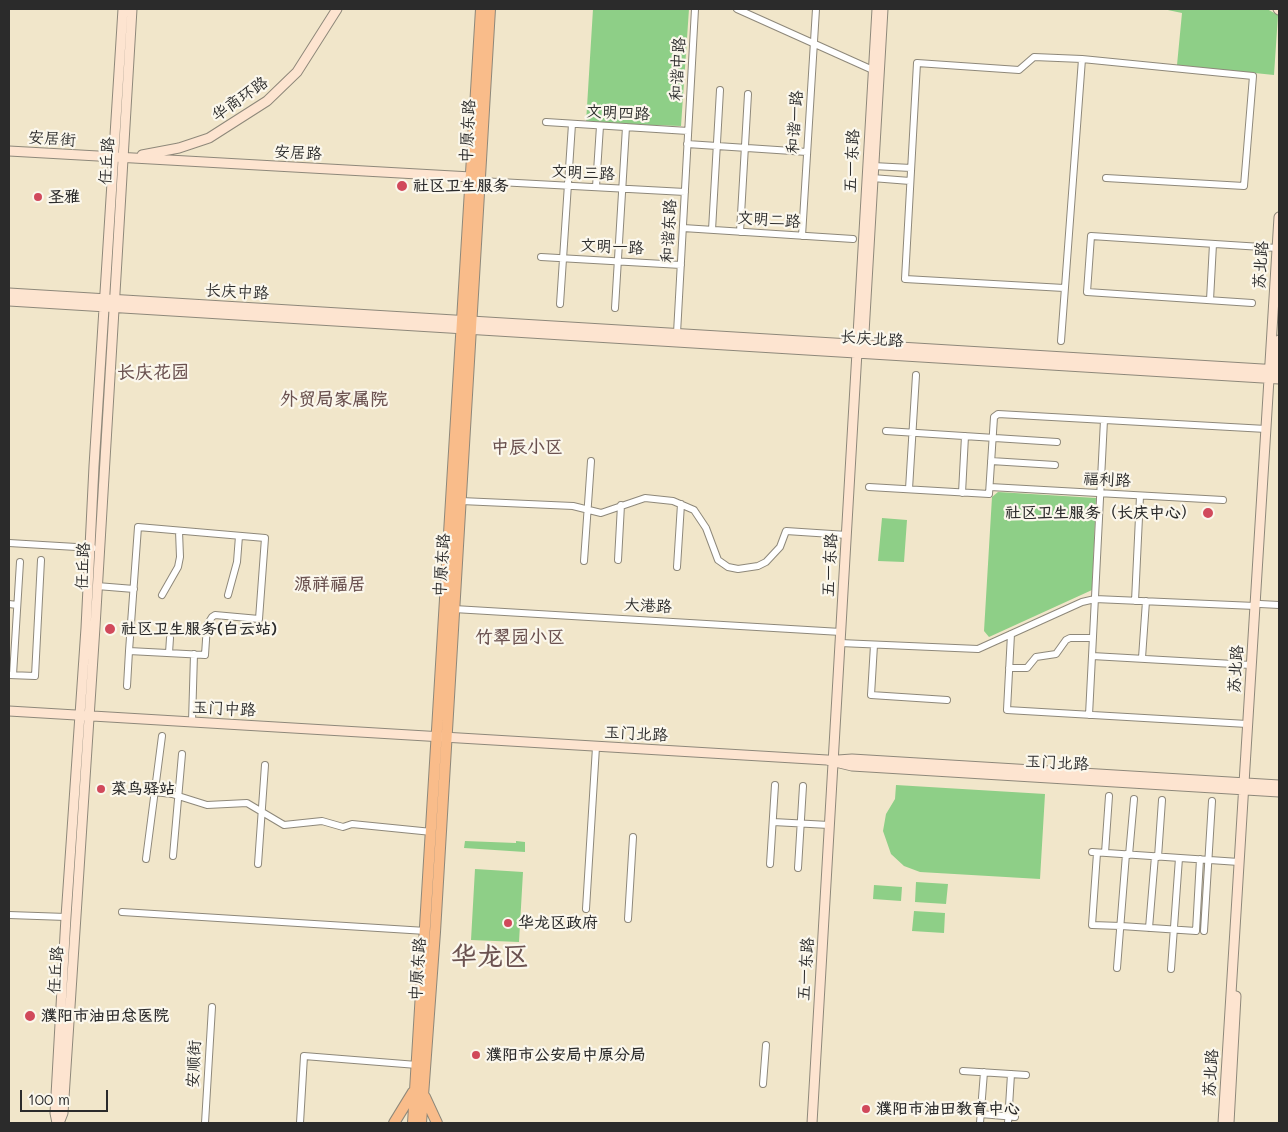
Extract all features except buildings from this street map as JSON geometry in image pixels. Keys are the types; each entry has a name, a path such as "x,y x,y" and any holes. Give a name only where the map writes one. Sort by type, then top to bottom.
{"main road":[{"name":"中原东路","path":"476,179 481,9"},
{"name":"中原东路","path":"422,1123 442,737 467,325 476,179 490,9"},
{"name":"中原东路","path":"413,1123 432,832 454,609 461,501 467,325"},
{"path":"394,1123 416,1086"},
{"path":"424,1094 437,1123"}],"street":[{"name":"任丘路","path":"118,158 123,9"},
{"name":"任丘路","path":"58,1123 63,1113 108,303 118,158 132,9"},
{"name":"华商环路","path":"118,158 160,152 194,144 224,130 246,116 267,101 297,72 337,9"},
{"name":"和谐中路","path":"688,131 695,9"},
{"path":"737,9 876,71"},
{"name":"和谐一路","path":"802,236 816,9"},
{"name":"五一东路","path":"817,1123 859,349 873,166 877,9"},
{"name":"五一东路","path":"843,643 841,632 876,71 884,9"},
{"path":"1064,288 905,278 917,63 1019,70 1034,57 1082,59 1252,76 1244,186 1106,178"},
{"path":"1061,341 1082,59"},
{"path":"712,230 720,90"},
{"path":"740,232 748,94"},
{"name":"文明四路","path":"546,122 688,131"},
{"path":"560,304 572,124"},
{"path":"596,187 600,126"},
{"path":"615,308 626,127"},
{"name":"和谐东路","path":"677,333 688,131"},
{"path":"687,144 807,152"},
{"name":"安居街","path":"9,151 118,158"},
{"name":"安居路","path":"118,158 476,179"},
{"path":"873,166 911,168"},
{"path":"872,178 910,181"},
{"name":"文明三路","path":"476,179 685,192"},
{"name":"苏北路","path":"1229,1123 1266,429 1275,374 1279,217"},
{"name":"文明二路","path":"683,228 853,239"},
{"path":"1252,304 1087,292 1091,236 1277,248"},
{"path":"1210,300 1213,244"},
{"name":"文明一路","path":"541,257 681,265"},
{"name":"长庆中路","path":"9,293 108,303 467,325"},
{"name":"长庆中路","path":"9,301 108,303"},
{"name":"长庆北路","path":"467,325 1275,374"},
{"name":"长庆北路","path":"467,325 677,333 859,349"},
{"name":"苏北路","path":"1223,1123 1239,862 1246,786 1247,724 1251,665 1279,340"},
{"path":"909,490 916,375"},
{"path":"869,487 989,494 994,417 998,414 1266,429"},
{"path":"1089,715 1104,420"},
{"path":"886,431 1057,442"},
{"path":"962,493 965,436"},
{"path":"584,561 591,461"},
{"path":"991,461 1055,465"},
{"name":"福利路","path":"990,487 1223,500"},
{"path":"1135,600 1140,496"},
{"path":"461,501 573,506 601,513 634,500 652,498 681,504 694,510 700,518 714,553 722,564 728,567 749,568 766,562 780,547 786,531 847,535"},
{"path":"677,567 681,504"},
{"path":"618,560 621,505"},
{"path":"127,686 129,651 138,527 265,538 259,619 215,615 212,617 207,625 206,655 129,651"},
{"path":"162,595 178,567 180,557 179,531"},
{"path":"228,595 236,571 239,536"},
{"path":"9,543 95,548"},
{"name":"任丘路","path":"58,1123 55,1113 66,918 97,586 95,548"},
{"path":"20,562 11,675 35,676 41,560"},
{"path":"97,586 134,589"},
{"path":"843,643 972,650 1082,602 1095,599 1279,605"},
{"path":"1142,658 1146,601"},
{"path":"9,604 18,605"},
{"name":"大港路","path":"454,609 841,632"},
{"path":"1011,634 1007,710 1247,724"},
{"path":"169,653 170,638"},
{"path":"1009,668 1027,668 1036,657 1056,654 1066,640 1070,638 1093,638"},
{"path":"874,645 871,695 947,700"},
{"path":"192,722 194,654"},
{"path":"1092,656 1251,665"},
{"name":"玉门中路","path":"9,711 442,737"},
{"path":"146,859 162,736"},
{"name":"玉门北路","path":"442,737 837,761 852,758 1246,786 1279,785"},
{"path":"586,909 596,746"},
{"path":"173,856 182,754"},
{"name":"五一东路","path":"812,1123 829,825 837,761"},
{"path":"258,864 266,764"},
{"path":"770,864 775,785"},
{"path":"798,868 803,786"},
{"name":"玉门北路","path":"1246,786 1279,792"},
{"path":"154,792 178,796 207,805 247,802 284,825 322,821 343,827 352,824 432,832"},
{"path":"1105,853 1109,796"},
{"path":"1118,968 1134,799"},
{"path":"1149,928 1162,800"},
{"path":"1204,931 1212,801"},
{"path":"773,822 829,825"},
{"path":"628,919 633,837"},
{"path":"1200,860 1196,932 1092,924 1094,852 1239,862"},
{"path":"1171,970 1180,858"},
{"path":"122,912 426,931"},
{"path":"9,914 66,918"},
{"name":"安顺街","path":"205,1123 212,1007"},
{"path":"763,1084 766,1045"},
{"path":"300,1123 304,1056 417,1064"},
{"path":"963,1071 1026,1075"},
{"path":"980,1123 984,1072"},
{"path":"981,1114 1010,1119 1011,1074"}],"green space":[{"path":"593,9 689,9 681,126 586,123"},
{"path":"1163,9 1267,9 1278,15 1274,75 1177,65 1182,13"},
{"path":"998,492 1096,498 1092,590 989,637 984,631 992,497"},
{"path":"882,518 907,520 904,562 878,561"},
{"path":"896,785 1045,794 1040,879 920,872 904,866 891,854 883,831 886,814 895,799"},
{"path":"465,841 525,842 525,852 464,848"},
{"path":"475,869 523,872 519,942 471,940"},
{"path":"916,882 948,884 946,904 915,902"},
{"path":"874,885 902,887 901,901 873,899"},
{"path":"914,911 945,913 944,933 912,931"}],"place":[{"name":"社区卫生服务","path":"402,186"},
{"name":"圣雅","path":"38,197"},
{"name":"社区卫生服务（长庆中心）","path":"1208,513"},
{"name":"社区卫生服务(白云站)","path":"110,629"},
{"name":"菜鸟驿站","path":"101,789"},
{"name":"华龙区政府","path":"508,923"},
{"name":"濮阳市油田总医院","path":"30,1016"},
{"name":"濮阳市公安局中原分局","path":"476,1055"},
{"name":"濮阳市油田教育中心","path":"866,1109"}],"district":[{"name":"长庆花园","path":"153,372"},
{"name":"外贸局家属院","path":"334,399"},
{"name":"中辰小区","path":"527,447"},
{"name":"源祥福居","path":"330,584"},
{"name":"竹翠园小区","path":"520,637"},
{"name":"华龙区","path":"490,957"}]}
